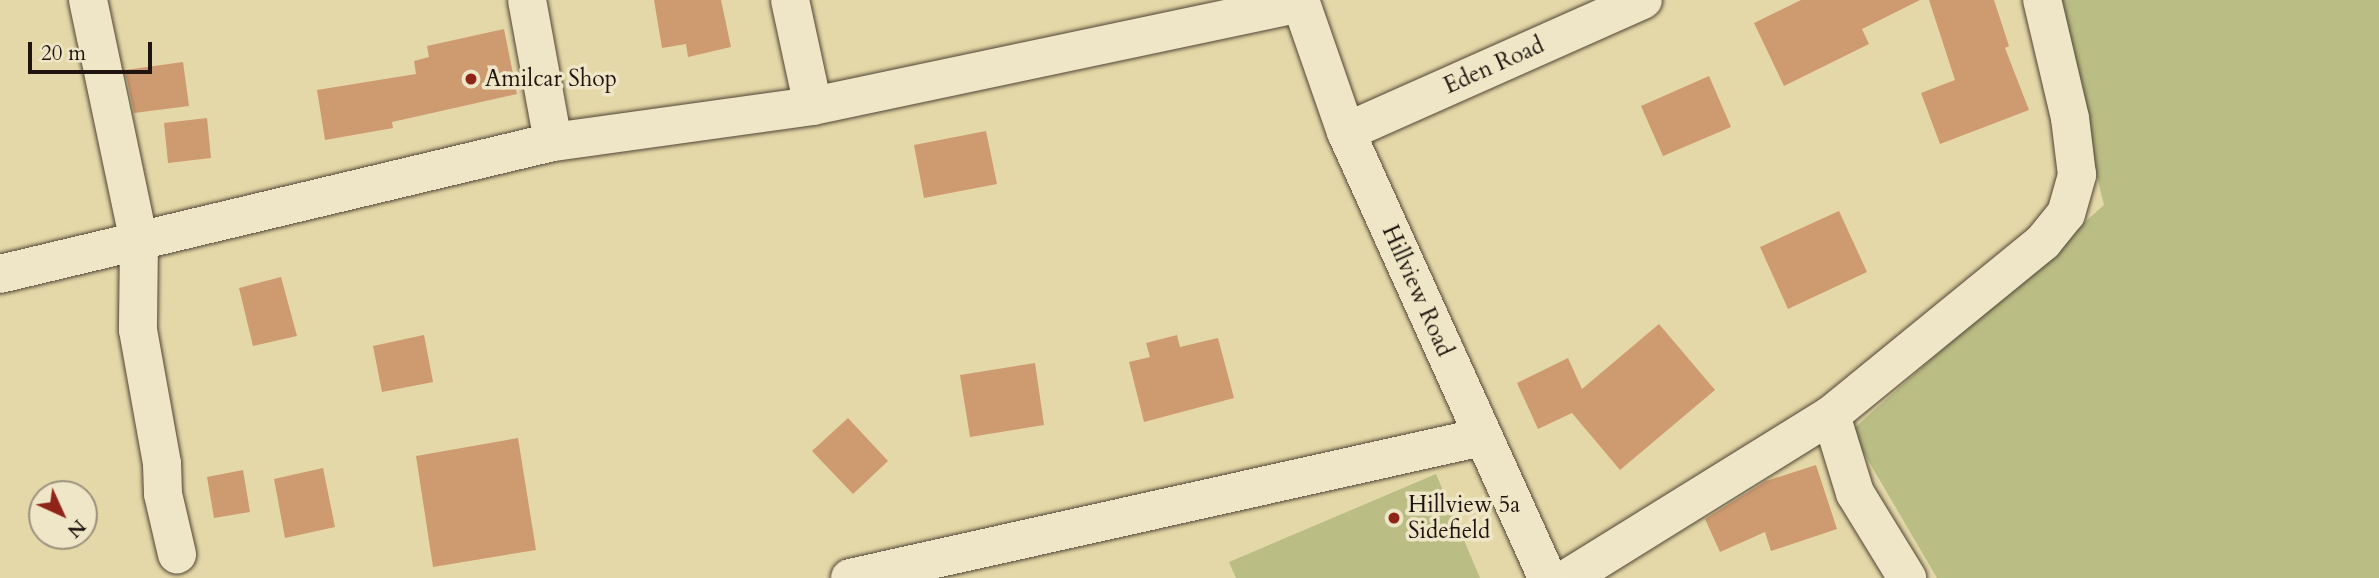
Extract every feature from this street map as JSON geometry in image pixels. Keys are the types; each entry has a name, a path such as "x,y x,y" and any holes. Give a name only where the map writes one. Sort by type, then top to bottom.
{"street":[{"path":"88,0 139,242 138,330 160,452 163,494 177,554"},
{"path":"527,0 553,142"},
{"path":"790,0 813,106"},
{"name":"Eden Road","path":"1346,132 1643,0"},
{"path":"1567,578 1831,415 2043,242 2066,214 2077,175 2070,118 2042,0"},
{"path":"0,274 553,142 813,106 1301,2"},
{"name":"Hillview Road","path":"1301,2 1346,132 1546,578"},
{"path":"1831,415 1855,492 1907,578"},
{"path":"850,578 1482,437"}],"green space":[{"path":"2054,0 2379,0 2379,578 1937,578 1851,431 2104,205"},
{"name":"Hillview 5a Sidefield","path":"1436,474 1480,578 1236,578 1229,562"}],"building":[{"path":"654,0 721,0 731,47 688,57 686,44 662,48"},
{"path":"1801,0 1920,0 1862,29 1869,44 1784,86 1754,23"},
{"path":"1929,0 1994,0 2009,46 2005,48 2029,110 1940,144 1921,93 1955,80"},
{"path":"504,29 517,94 392,122 393,128 325,140 317,90 416,74 414,61 429,57 427,46"},
{"path":"183,62 189,106 134,113 125,70"},
{"path":"1709,76 1731,127 1663,156 1641,106"},
{"path":"207,118 211,158 168,163 164,123"},
{"path":"986,131 997,184 924,198 914,145"},
{"path":"1839,211 1867,272 1788,309 1760,247"},
{"path":"281,277 297,336 253,346 239,288"},
{"path":"1659,324 1715,390 1620,470 1572,413 1538,429 1517,383 1568,358 1582,389"},
{"path":"424,335 433,382 382,392 373,346"},
{"path":"1177,335 1180,347 1218,338 1234,398 1144,422 1129,362 1150,357 1146,343"},
{"path":"1035,363 1044,425 970,437 960,375"},
{"path":"848,418 888,461 853,494 812,451"},
{"path":"518,438 536,550 433,567 416,456"},
{"path":"1816,465 1837,529 1771,551 1765,532 1720,552 1705,519 1766,481"},
{"path":"323,468 335,527 285,538 274,479"},
{"path":"243,470 250,512 214,518 207,477"}],"place":[{"name":"Amilcar Shop","path":"471,79"},
{"name":"Hillview 5a Sidefield","path":"1394,518"}]}
